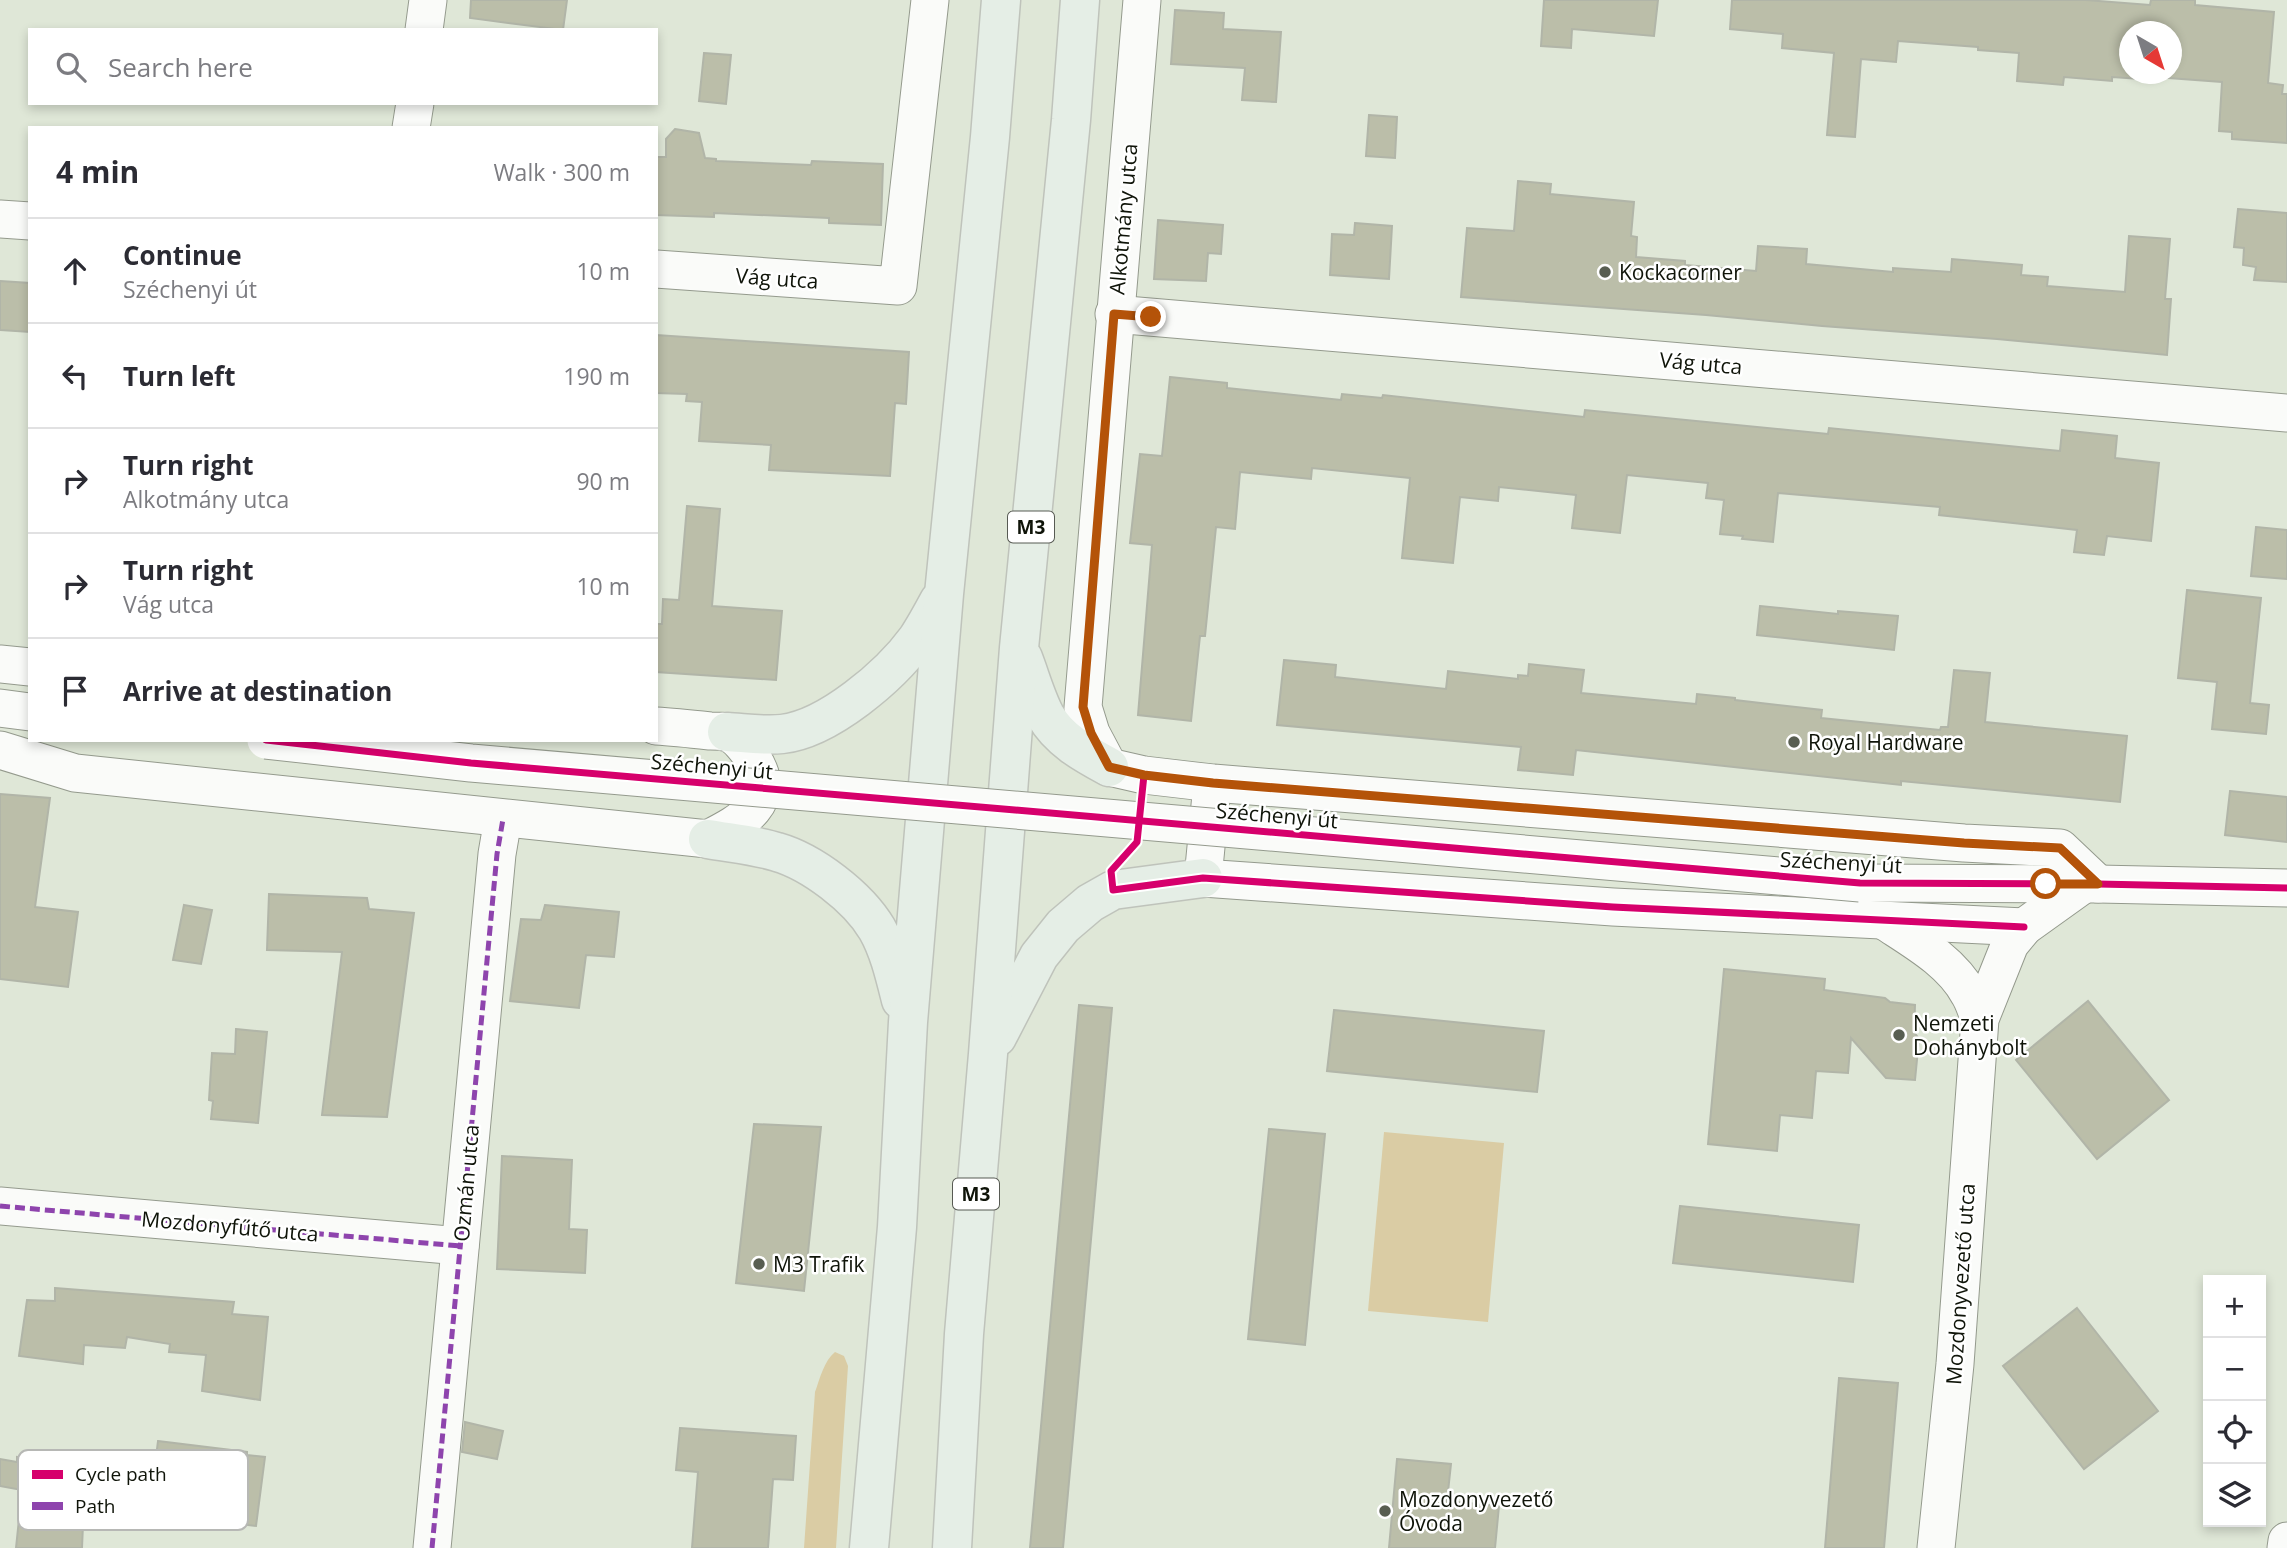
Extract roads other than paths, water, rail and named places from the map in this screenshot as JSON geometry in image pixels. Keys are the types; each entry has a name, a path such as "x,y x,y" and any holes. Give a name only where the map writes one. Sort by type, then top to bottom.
{"main road":[{"path":"869,1548 897,1227 908,1022 944,594 990,137 1001,0"},
{"name":"M3","path":"952,1548 964,1334 1019,648 1071,120 1080,0"},
{"path":"727,732 782,734 818,723 851,704 916,640 944,594"},
{"path":"1019,648 1046,716 1081,752 1109,767"},
{"path":"708,839 777,852 801,862 859,905 878,930 908,1022"},
{"path":"988,1054 1039,956 1063,926 1090,903 1113,890 1203,878"}],"street":[{"path":"424,28 428,0"},
{"name":"Vág utca","path":"658,269 898,286 930,0"},
{"name":"Alkotmány utca","path":"1109,767 1091,733 1083,707 1142,0"},
{"path":"411,126 415,105"},
{"path":"0,219 28,221"},
{"name":"Vág utca","path":"1114,314 2287,413"},
{"path":"0,664 28,667"},
{"path":"0,708 28,712"},
{"path":"0,750 75,773 708,839 746,817 756,807 762,793 761,777 746,747 727,732 658,726"},
{"name":"Széchenyi út","path":"284,742 471,763 1860,883 2287,888"},
{"path":"1109,767 1144,775 1213,783 1936,841 2060,848 2091,884 2024,927 1613,907 1203,878 1213,783"},
{"name":"Ozmán utca","path":"432,1548 496,867 503,819"},
{"path":"1886,922 1925,948 1952,972 1969,993 1980,1019"},
{"name":"Mozdonyvezető utca","path":"1936,1548 1955,1364 1980,1019 2010,944 2024,927"},
{"name":"Mozdonyfűtő utca","path":"0,1206 460,1245"},
{"path":"2286,1548 2287,1541"}],"place":[{"name":"Kockacorner","path":"1605,272"},
{"name":"Royal Hardware","path":"1794,742"},
{"name":"Nemzeti Dohánybolt","path":"1899,1035"},
{"name":"M3 Trafik","path":"759,1264"},
{"name":"Mozdonyvezető Óvoda","path":"1385,1511"}]}
